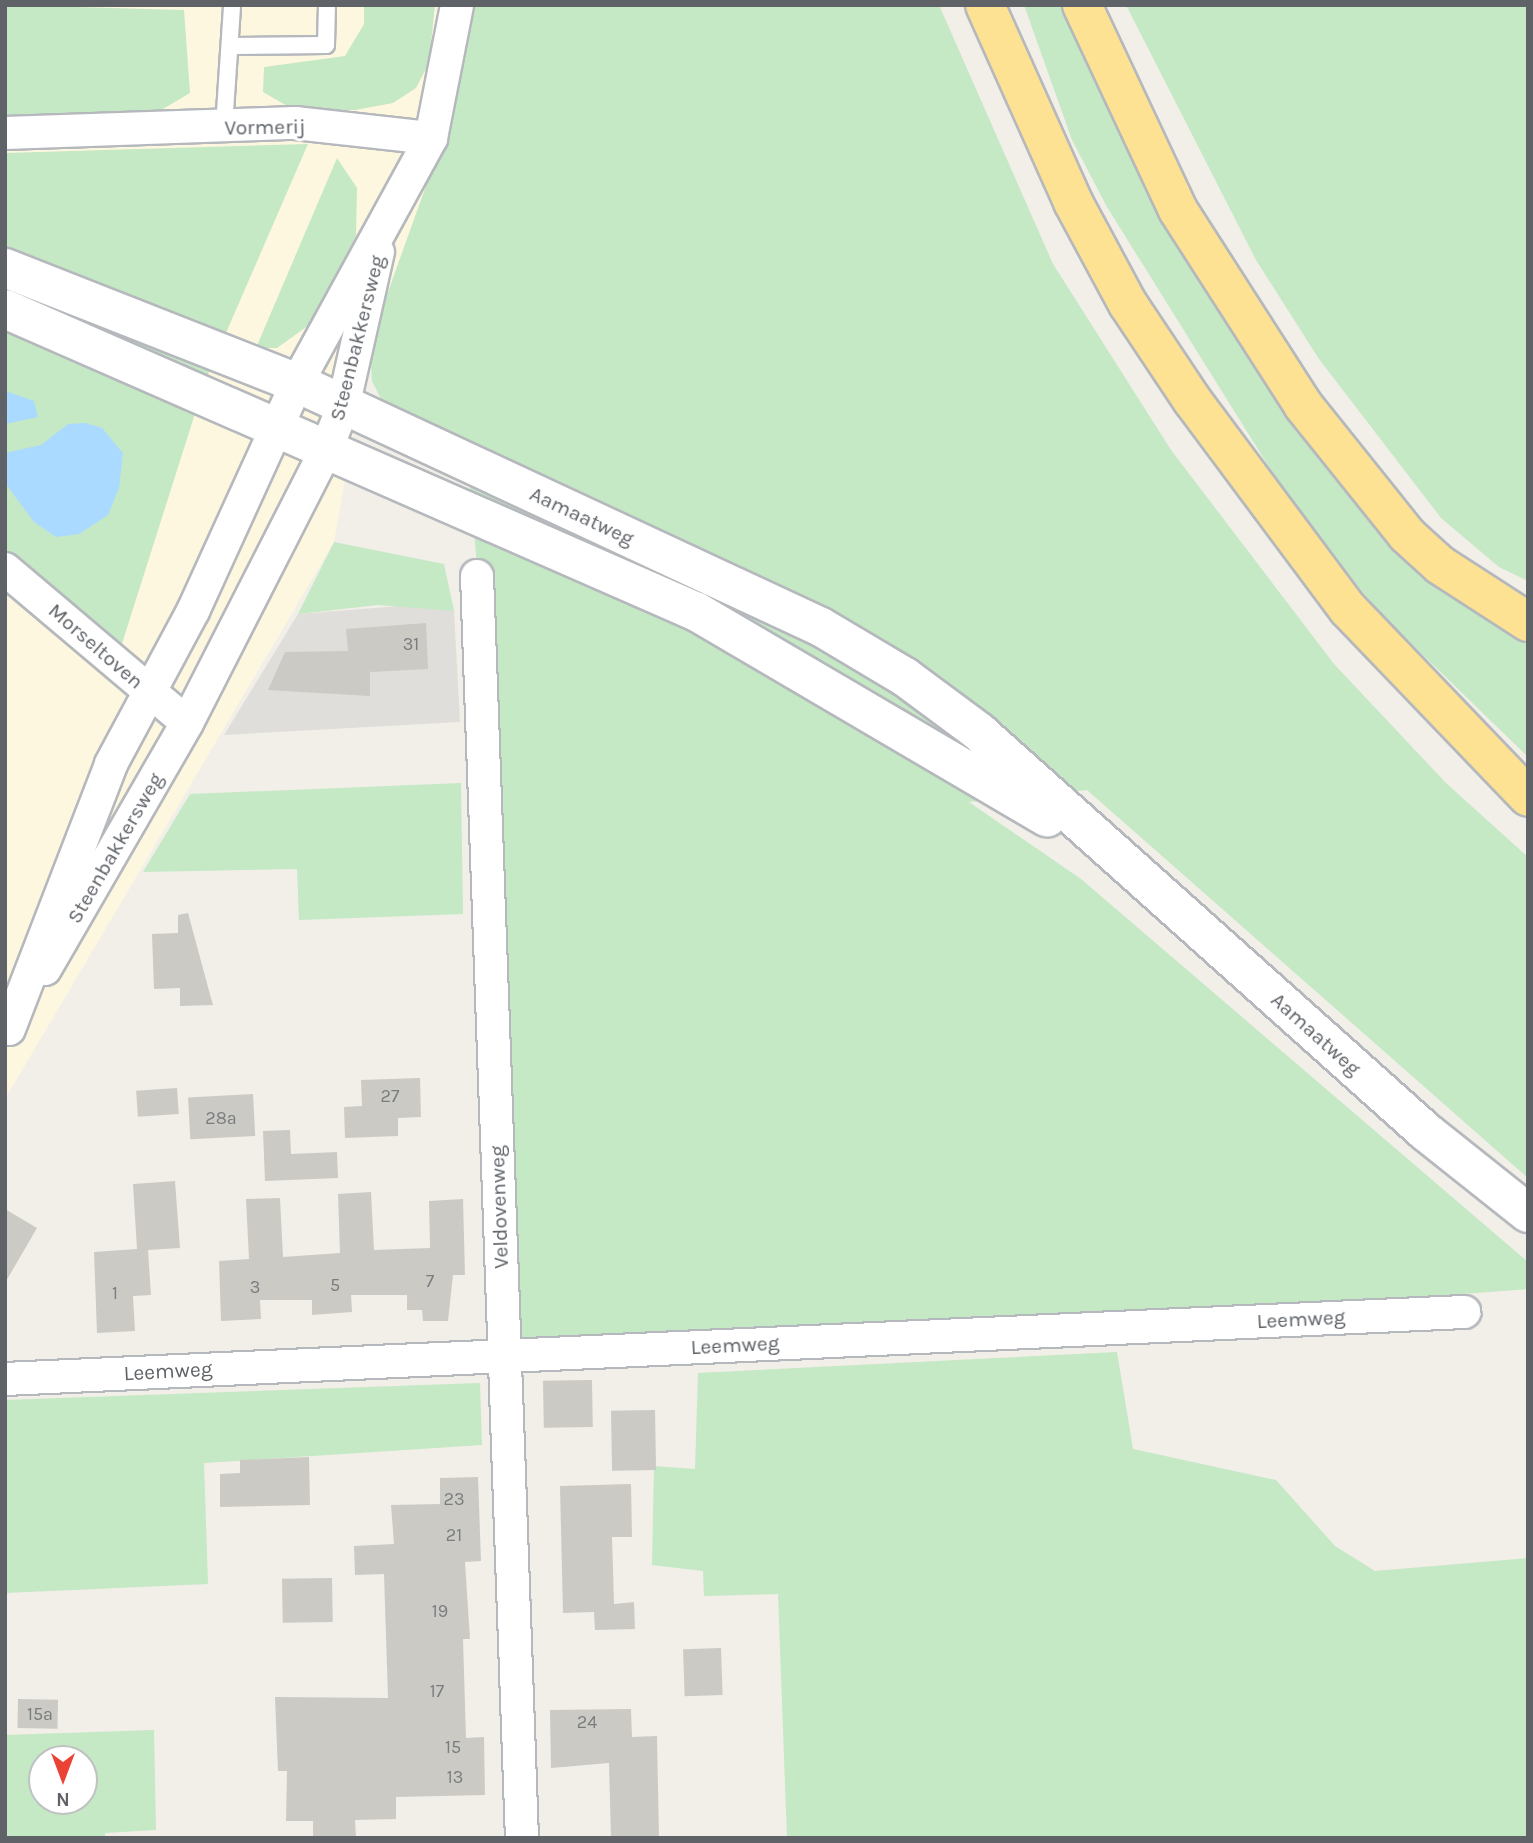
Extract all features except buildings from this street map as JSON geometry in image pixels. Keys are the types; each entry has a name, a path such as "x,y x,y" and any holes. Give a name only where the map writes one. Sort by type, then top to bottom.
{"highway":[{"path":"985,5 1073,202 1128,304 1192,400 1348,609 1528,797"},
{"path":"1082,5 1178,210 1303,405 1407,535 1440,565 1528,622"}],"main road":[{"name":"Aamaatweg","path":"5,268 297,383 821,627 979,732 1107,852 1528,1213"},
{"name":"Aamaatweg","path":"5,309 326,450 555,544 697,612 1107,852"}],"street":[{"path":"382,234 431,138 457,5"},
{"name":"Vormerij","path":"5,133 295,123 431,138"},
{"name":"Steenbakkersweg","path":"7,1032 78,836 150,693 297,383 382,234"},
{"name":"Steenbakkersweg","path":"7,1032 187,723 326,450 344,407 382,234"},
{"name":"Morseltoven","path":"5,569 187,723"},
{"name":"Veldovenweg","path":"477,576 522,1838"},
{"name":"Leemweg","path":"5,1378 1464,1312"}],"lane":[{"path":"224,127 234,46 232,5"},
{"path":"234,46 326,45 327,5"}],"shaded area":[{"path":"5,5 471,5 454,108 370,342 334,542 5,1099"},
{"path":"426,604 454,611 460,722 224,735 298,614"}],"green space":[{"path":"5,5 184,10 190,93 156,113 5,118"},
{"path":"364,5 435,5 429,63 416,88 393,103 355,110 294,110 263,92 264,67 345,56 364,24"},
{"path":"471,5 939,5 1053,264 1171,450 1334,664 1446,783 1528,857 1528,1178 1087,790 969,802 1081,879 1528,1262 1528,1289 1199,1314 520,1346 501,827 466,445 384,405 372,381 370,342 454,108"},
{"path":"1024,5 1071,5 1419,563 1528,643 1528,757 1390,623 1309,531 1107,207 1072,140"},
{"path":"1126,5 1528,5 1528,581 1499,567 1441,518 1319,359 1256,260"},
{"path":"308,144 206,379 119,653 5,553 5,153"},
{"path":"337,158 357,188 356,236 309,325 277,348 256,348"},
{"path":"334,542 444,564 454,611 378,605 298,614"},
{"path":"461,783 463,914 299,920 297,869 143,872 190,794"},
{"path":"1117,1352 1133,1449 1276,1480 1335,1546 1375,1571 1528,1558 1528,1838 787,1838 778,1594 704,1596 703,1571 652,1565 654,1466 695,1469 698,1373"},
{"path":"480,1383 482,1445 204,1463 208,1584 5,1593 5,1400"},
{"path":"154,1730 156,1830 105,1833 105,1838 5,1838 5,1735"}],"water":[{"path":"5,391 34,401 38,417 5,424"},
{"path":"86,423 102,428 123,453 119,488 108,515 79,534 56,537 34,522 5,483 5,453 41,445 68,424"}]}
